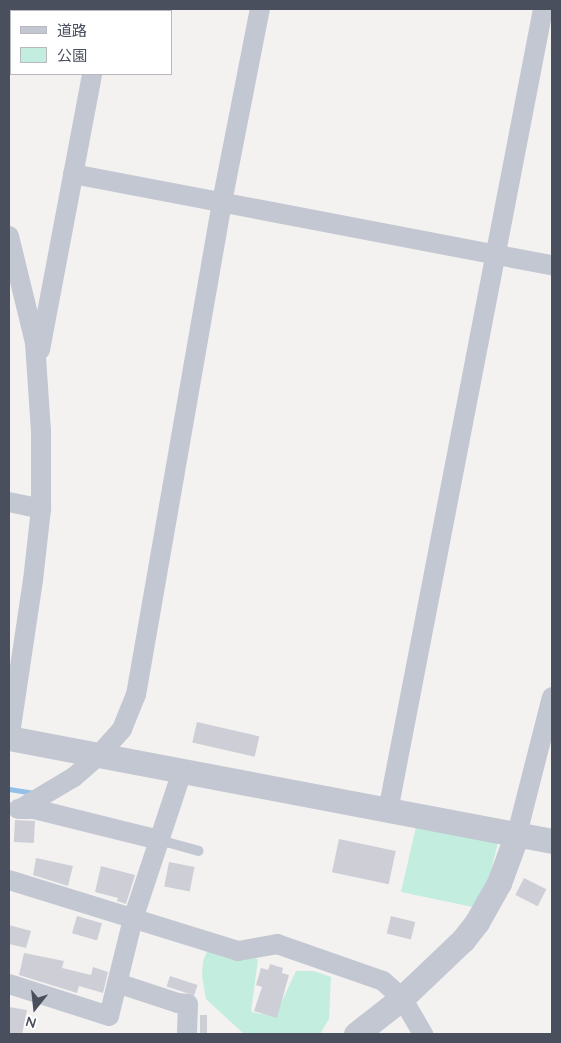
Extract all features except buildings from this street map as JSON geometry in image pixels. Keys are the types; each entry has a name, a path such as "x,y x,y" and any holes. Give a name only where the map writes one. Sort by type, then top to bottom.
{"street":[{"path":"14,808 74,777 98,756 122,729 136,695 222,202 260,9"},
{"path":"388,810 543,9"},
{"path":"36,367 92,75"},
{"path":"73,174 495,252 552,265"},
{"path":"9,236 35,343 41,430 41,509 33,580 9,739 552,841"},
{"path":"9,502 41,509"},
{"path":"356,1034 402,998 463,940 477,922 499,883 517,834 552,697"},
{"path":"9,984 109,1016 133,920 182,772"},
{"path":"14,808 34,809 159,840"},
{"path":"9,880 238,951 277,944 383,982 402,998 423,1034"},
{"path":"117,983 178,1003 188,1004 187,1034"}],"lane":[{"path":"159,840 199,851"}],"green space":[{"path":"416,827 498,842 490,875 473,907 401,892"},
{"path":"208,949 258,959 251,1012 275,1016 296,971 314,971 331,977 329,1019 320,1034 244,1034 206,999 202,976 203,961"}],"waterway":[{"path":"9,789 33,793"}]}
